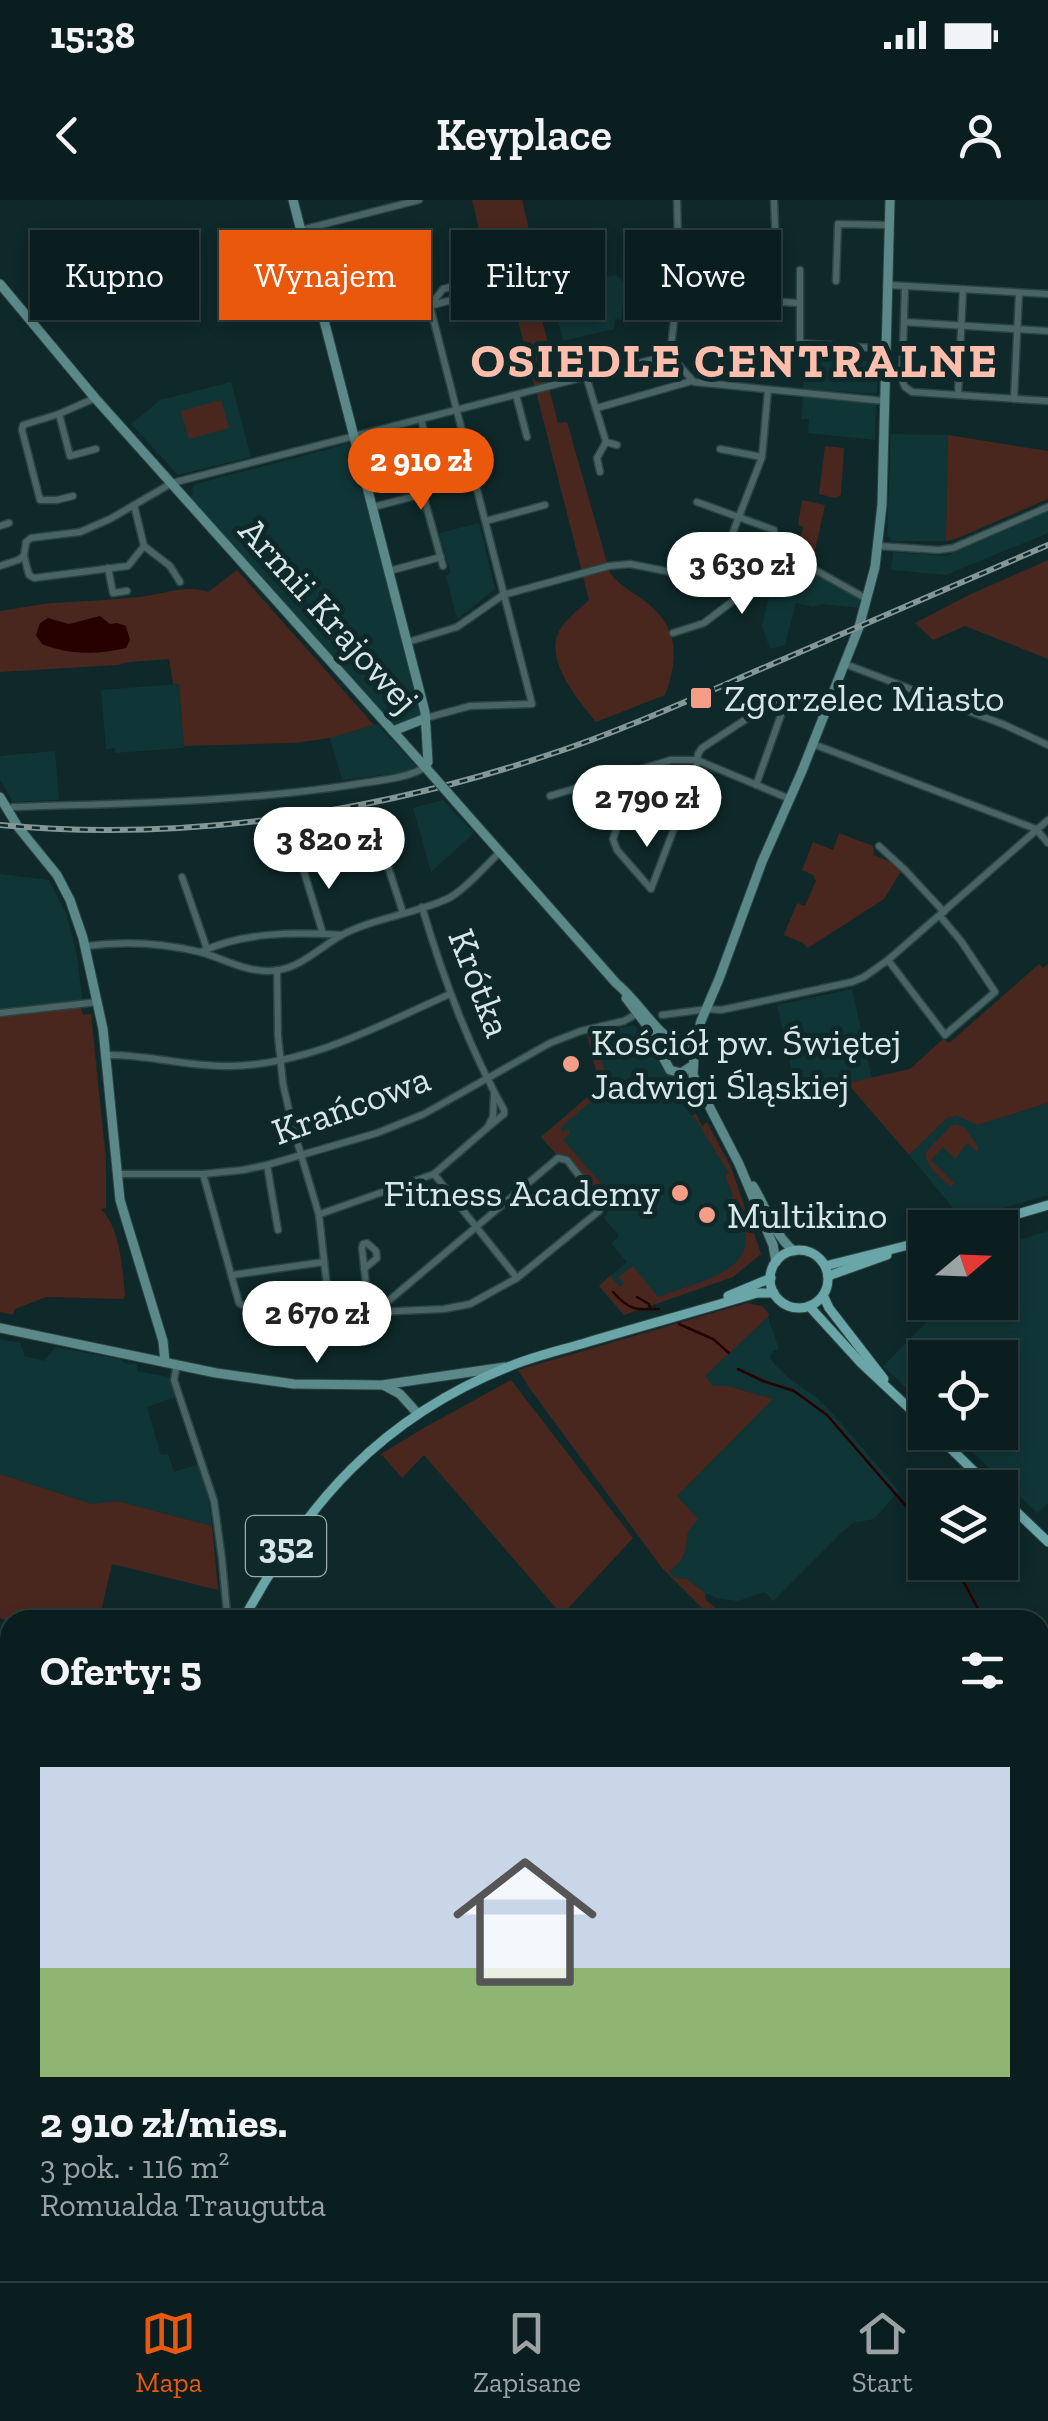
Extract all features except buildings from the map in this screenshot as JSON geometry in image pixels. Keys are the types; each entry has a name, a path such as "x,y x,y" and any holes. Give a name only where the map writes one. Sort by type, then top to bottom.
{"main road":[{"path":"293,200 301,230"},
{"path":"739,1164 773,1245 776,1262 770,1278 774,1293 790,1306 808,1306 828,1286 826,1271 814,1254 789,1248 779,1234 701,1092 692,1066 693,1052 701,1021 762,862 814,744 867,599 881,522 890,200"},
{"name":"Armii Krajowej","path":"0,284 95,398 640,1011 677,1043"},
{"path":"324,320 426,718 425,767"},
{"path":"392,731 426,718"},
{"path":"0,797 64,887 86,946 99,1002 124,1217 160,1333 165,1362"},
{"name":"Armii Krajowej","path":"640,1011 664,1054"},
{"path":"701,1021 664,1054 667,1067 681,1073 701,1092"},
{"path":"677,1043 693,1052"},
{"path":"681,1073 692,1066"},
{"path":"1018,1214 1048,1205"},
{"path":"826,1271 908,1246"},
{"path":"776,1262 794,1250"},
{"name":"352","path":"669,1318 770,1278"},
{"name":"352","path":"249,1610 312,1510 359,1461 418,1414 511,1366 758,1293 774,1293"},
{"path":"823,1295 891,1390"},
{"path":"808,1306 908,1406"},
{"path":"0,1328 250,1379 294,1384 382,1385 511,1366"},
{"path":"382,1385 402,1396 418,1414"},
{"path":"402,1396 402,1426"},
{"path":"952,1450 973,1470"},
{"path":"1018,1513 1048,1542"}],"street":[{"path":"301,230 419,200"},
{"path":"677,200 678,230"},
{"path":"774,200 775,230"},
{"path":"836,281 838,224 891,226"},
{"path":"800,270 800,343 886,349"},
{"path":"477,280 485,285 480,292 430,306 442,289 477,280"},
{"path":"889,285 1048,294"},
{"path":"906,286 902,380 905,388 912,392 1048,401"},
{"path":"958,395 963,289"},
{"path":"1014,399 1019,293"},
{"path":"781,302 800,304"},
{"path":"426,718 470,706 532,704 431,310"},
{"path":"674,320 670,355 692,381"},
{"path":"904,322 1048,330"},
{"path":"144,546 128,566 34,578 29,575 24,556 26,542 31,538 80,532 172,484 670,355"},
{"path":"586,376 606,442 597,458 600,472"},
{"path":"598,408 692,381 885,401"},
{"path":"408,642 457,626 504,595 624,564 684,576 705,574 716,568 762,457 768,390"},
{"path":"516,395 527,437"},
{"path":"73,496 40,500 22,424 95,398"},
{"path":"58,414 70,456 96,448"},
{"path":"389,571 442,561 421,482 436,475 421,419"},
{"path":"606,442 617,446"},
{"path":"720,449 762,457"},
{"path":"372,507 423,494"},
{"path":"697,502 774,530 777,556 801,562 867,599"},
{"path":"134,505 144,546 170,566 180,582"},
{"path":"486,521 545,505"},
{"path":"878,546 953,548 1048,507"},
{"path":"0,526 9,523"},
{"path":"0,566 24,556"},
{"path":"108,568 112,594 128,592"},
{"path":"673,634 704,624 738,597 716,568"},
{"path":"844,664 1048,745"},
{"path":"637,771 613,838 616,850 652,890 702,748 777,702 782,706 781,714 756,785"},
{"path":"814,744 1036,828 1048,843"},
{"path":"550,796 671,760 697,760 790,798"},
{"path":"8,812 13,808 264,797 416,772 425,767"},
{"path":"662,1015 708,1008 722,1010 864,977 1048,820"},
{"path":"879,846 942,914 995,992 945,1035 888,960"},
{"path":"382,848 403,913"},
{"path":"182,877 204,950 233,965 277,970 295,965 342,935 452,896 500,852"},
{"path":"301,862 321,950"},
{"name":"Krótka","path":"422,907 450,994 504,1110 434,1174"},
{"path":"86,946 128,943 204,950 276,934 342,935"},
{"path":"277,970 280,1060 287,1105 319,1214 330,1314"},
{"path":"106,1056 211,1066 280,1060 348,1040 450,994"},
{"path":"0,1013 99,1002"},
{"name":"Krańcowa","path":"118,1174 203,1174 266,1166 301,1156 402,1124 566,1036 624,1021 640,1011"},
{"path":"203,1174 242,1305 330,1314 379,1312 464,1306 517,1278 601,1204 567,1160 558,1158 379,1312"},
{"path":"266,1166 278,1230"},
{"path":"319,1214 434,1174 517,1278"},
{"path":"231,1275 324,1262"},
{"path":"364,1269 369,1312"},
{"path":"177,1364 174,1380 214,1501 227,1610"}],"shaded area":[{"path":"472,200 522,200 529,230 479,230"},
{"path":"616,275 625,284 621,320 615,319 614,329 563,341 558,320 605,320 605,277"},
{"path":"518,320 542,320 549,347 539,350 558,423 567,422 610,573 653,608 672,638 674,660 665,695 596,722 567,682 555,647 559,631 589,600"},
{"path":"816,357 878,362 877,394 803,389 804,367"},
{"path":"231,382 251,457 178,475 131,424 160,400"},
{"path":"803,397 876,404 875,440 808,433 809,419 801,419"},
{"path":"221,400 229,428 189,439 181,411"},
{"path":"891,434 948,435 946,541 892,541 887,535"},
{"path":"948,435 1048,451 1048,499 946,541"},
{"path":"347,444 367,501 422,715 394,725 189,498 196,484"},
{"path":"825,446 844,448 841,495 835,498 819,494"},
{"path":"802,500 825,505 814,555 798,551 803,527 798,525"},
{"path":"1048,512 1048,533 946,575 891,570 893,552 946,556"},
{"path":"479,523 495,589 457,619 446,576 451,573 439,533"},
{"path":"778,558 801,564 860,598 858,608 796,603 785,645 770,649 762,626"},
{"path":"1048,560 1048,659 965,626 933,640 915,623 969,595"},
{"path":"237,570 374,725 295,743 184,746 179,684 173,684 169,659 0,672 0,611 183,590 208,592"},
{"path":"100,616 110,624 126,626 130,640 126,648 73,652 42,644 36,635 40,623 48,618 69,624"},
{"path":"179,684 184,748 115,753 115,748 106,749 101,690"},
{"path":"377,724 416,766 406,772 342,780 330,738"},
{"path":"55,751 59,800 13,802 0,780 0,756"},
{"path":"443,800 474,833 431,872 413,808"},
{"path":"839,833 873,846 874,855 902,870 884,899 808,948 784,935 797,903 805,906 816,881 802,870 813,842 833,850"},
{"path":"0,874 49,880 66,913 83,1003 0,1010"},
{"path":"1039,964 1043,968 1048,964 1048,1103 978,1125 957,1116 947,1118 909,1155 847,1083 910,1069 943,1039 949,1043"},
{"path":"852,989 872,1078 797,1093 777,1005"},
{"path":"81,1008 83,1015 91,1014 106,1160 106,1208 101,1209 117,1238 125,1296 46,1297 15,1309 13,1315 0,1312 0,1016"},
{"path":"634,1025 684,1092 691,1105 686,1109 691,1116 696,1114 702,1126 707,1122 731,1167 761,1254 733,1277 624,1315 599,1286 627,1262 611,1243 619,1236 604,1218 609,1209 567,1156 556,1154 541,1137 600,1086 587,1034"},
{"path":"587,1035 611,1084 560,1128 570,1133 563,1140 617,1202 607,1213 609,1209 567,1156 556,1154 541,1137 600,1086"},
{"path":"1048,1103 1048,1195 997,1210 955,1210 909,1155 947,1118 956,1116 979,1125"},
{"path":"693,1115 702,1126 707,1122 731,1167 761,1254 733,1277 624,1315 599,1286 610,1276 620,1287 624,1283 618,1277 633,1266 658,1297 714,1276 741,1256 746,1242 742,1224 728,1203 733,1195 725,1176 729,1173"},
{"path":"956,1124 965,1128 978,1152 967,1143 955,1159 943,1147 931,1160 954,1183 951,1187 930,1167 926,1152"},
{"path":"1048,1231 1048,1504 1037,1513 1018,1495 1018,1470 991,1470 970,1450 1018,1450 1018,1340 909,1340 928,1320 1018,1320 1018,1240"},
{"path":"747,1303 762,1306 769,1314 705,1376 713,1386 728,1386 773,1399 677,1496 698,1519 688,1532 681,1560 669,1572 675,1578 687,1579 705,1593 706,1600 718,1610 704,1610 662,1568 518,1370"},
{"path":"768,1317 779,1349 770,1357 775,1365 836,1417 899,1491 874,1519 853,1523 841,1533 773,1601 765,1592 738,1601 720,1599 669,1572 685,1552 688,1532 677,1496 772,1399 728,1386 713,1386 705,1376"},
{"path":"0,1339 20,1343 25,1356 44,1361 55,1347 120,1359 137,1364 137,1371 169,1377 175,1397 147,1407 161,1455 168,1454 174,1472 199,1464 212,1526 117,1501 92,1504 0,1474"},
{"path":"908,1341 908,1390 883,1366"},
{"path":"511,1380 633,1538 567,1610 558,1610 424,1455 402,1478 381,1454"},
{"path":"0,1474 92,1504 117,1501 212,1526 218,1590 112,1564 101,1610 0,1610"}],"waterway":[{"path":"613,1292 634,1308 659,1309"},
{"path":"637,1297 650,1308"},
{"path":"679,1324 713,1339 729,1353"},
{"path":"738,1369 794,1391 827,1415 908,1508"},
{"path":"963,1580 979,1610"}],"railway":[{"path":"0,825 138,830 207,826 276,819 413,794 631,725 1048,545"}],"place":[{"name":"Zgorzelec Miasto","path":"701,698"},
{"name":"Kościół pw. Świętej Jadwigi Śląskiej","path":"571,1064"},
{"name":"Fitness Academy","path":"680,1193"},
{"name":"Multikino","path":"707,1215"}],"district":[{"name":"OSIEDLE CENTRALNE","path":"735,360"}]}
